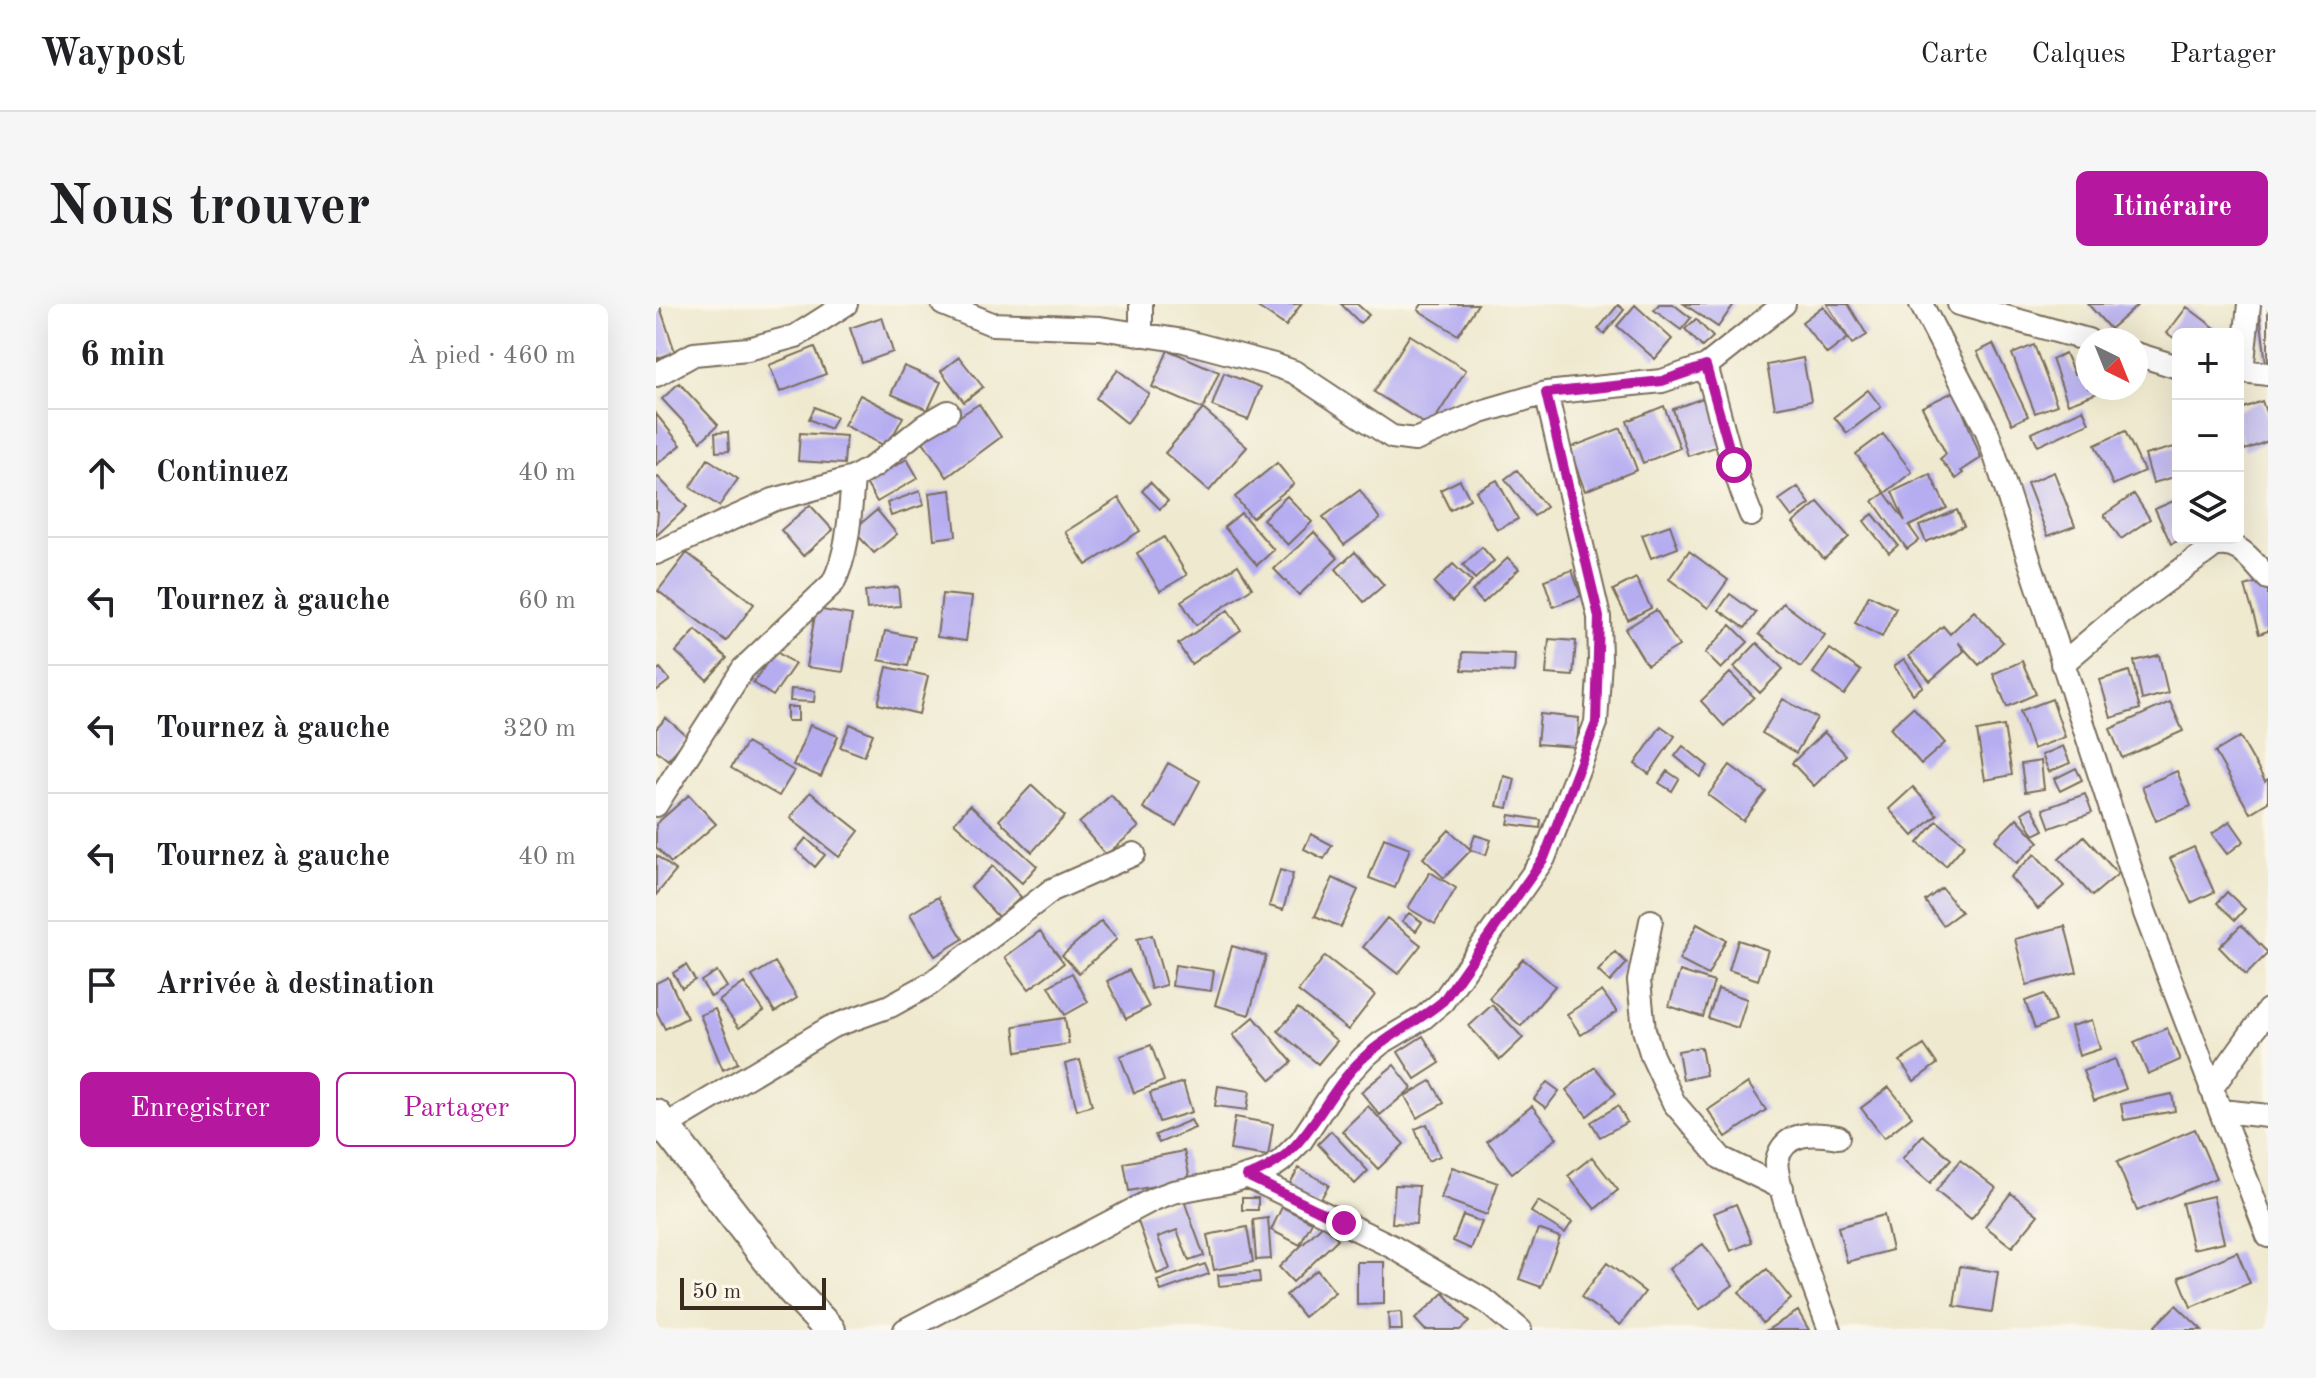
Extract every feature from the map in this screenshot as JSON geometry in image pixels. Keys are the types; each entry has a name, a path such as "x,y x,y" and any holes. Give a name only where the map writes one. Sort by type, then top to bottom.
{"main road":[{"path":"660,1121 791,1289 830,1330"}],"street":[{"path":"656,375 694,354 748,349 796,336 846,304"},
{"path":"943,304 992,324 1085,327 1184,341 1294,372 1392,437 1403,440 1415,440 1481,412 1546,393 1662,381 1706,366 1784,304"},
{"path":"1141,304 1141,335"},
{"path":"1921,304 1987,431 2145,913 2268,1236"},
{"path":"1959,304 2076,337"},
{"path":"2244,341 2249,304"},
{"path":"2148,358 2172,365"},
{"path":"1706,366 1728,438 1737,481 1751,515"},
{"path":"2244,371 2268,374"},
{"path":"905,1330 1154,1199 1268,1170 1281,1161 1301,1141 1338,1085 1363,1058 1443,1001 1544,858 1596,723 1599,617 1546,393"},
{"path":"656,553 773,500 853,478 948,412"},
{"path":"656,805 743,669 833,583 838,574 847,527 853,478"},
{"path":"2062,664 2121,614 2214,546 2225,543 2236,545 2268,578"},
{"path":"660,1121 831,1027 890,1006 930,984 1052,890 1134,854"},
{"path":"1651,921 1639,981 1644,1030 1657,1068 1674,1103 1721,1158 1782,1188"},
{"path":"2211,1089 2268,1010"},
{"path":"2222,1111 2268,1116"},
{"path":"1830,1330 1776,1163 1781,1150 1795,1137 1811,1133 1838,1137"},
{"path":"1247,1176 1393,1247 1487,1302 1520,1330"}],"building":[{"path":"656,304 659,304 675,352 656,359"},
{"path":"1253,304 1301,304 1286,326"},
{"path":"1341,304 1357,304 1369,315 1360,323"},
{"path":"1422,304 1478,304 1458,335 1418,310"},
{"path":"1659,304 1673,304 1691,318 1681,330 1654,310"},
{"path":"1684,304 1734,304 1718,327"},
{"path":"1827,304 1848,304 1867,335 1852,344"},
{"path":"2088,304 2139,304 2111,328"},
{"path":"2259,304 2268,304 2268,364 2266,364"},
{"path":"1618,305 1624,310 1604,334 1598,329"},
{"path":"1635,305 1672,339 1655,359 1617,326"},
{"path":"1823,306 1848,338 1827,354 1802,322"},
{"path":"2187,307 2215,328 2172,328 2172,337 2167,333"},
{"path":"882,317 893,352 862,363 850,328"},
{"path":"1696,319 1713,337 1702,347 1685,329"},
{"path":"1410,335 1466,370 1430,427 1374,392"},
{"path":"1993,344 2028,416 2012,424 1977,352"},
{"path":"2034,345 2057,405 2035,413 2012,354"},
{"path":"815,347 826,374 780,392 769,365"},
{"path":"1168,350 1219,372 1203,409 1152,387"},
{"path":"2065,353 2076,373 2076,400 2079,400 2068,404 2052,359"},
{"path":"959,357 983,387 964,402 941,371"},
{"path":"1803,358 1811,401 1775,408 1767,365"},
{"path":"904,366 941,382 928,410 891,394"},
{"path":"1118,370 1149,394 1127,423 1096,398"},
{"path":"1224,373 1261,387 1248,420 1212,406"},
{"path":"679,383 718,425 701,441 662,399"},
{"path":"1868,390 1881,407 1847,433 1834,417"},
{"path":"1955,391 1981,458 1961,471 1963,473 1956,479 1940,459 1946,454 1922,407"},
{"path":"860,395 903,417 887,447 844,425"},
{"path":"1711,395 1727,443 1688,456 1673,409"},
{"path":"2262,401 2268,418 2268,441 2245,450 2244,447 2244,408"},
{"path":"979,404 1001,437 947,477 922,440"},
{"path":"1664,406 1680,448 1643,463 1627,421"},
{"path":"815,407 836,417 830,429 809,419"},
{"path":"1203,409 1247,447 1209,491 1165,453"},
{"path":"2083,409 2089,423 2038,446 2032,433"},
{"path":"656,414 681,445 656,465"},
{"path":"1621,428 1637,470 1585,491 1569,448"},
{"path":"2125,431 2144,471 2113,485 2095,445"},
{"path":"728,432 729,451 716,452 715,433"},
{"path":"800,433 846,436 844,464 798,461"},
{"path":"1883,434 1912,472 1885,493 1856,454"},
{"path":"2172,448 2172,478 2153,483 2145,455"},
{"path":"708,459 738,479 719,506 690,487"},
{"path":"907,459 918,478 877,502 866,483"},
{"path":"1277,463 1294,484 1252,518 1235,497"},
{"path":"1517,470 1546,507 1534,516 1505,479"},
{"path":"2054,472 2075,526 2048,536 2027,483"},
{"path":"1930,474 1947,508 1909,526 1919,540 1907,549 1873,501 1885,493 1905,521 1892,492"},
{"path":"658,477 687,507 656,536 656,479"},
{"path":"1460,480 1470,499 1450,510 1440,490"},
{"path":"1497,480 1518,519 1497,530 1476,491"},
{"path":"1150,482 1168,501 1160,509 1142,491"},
{"path":"1798,487 1810,504 1792,517 1779,500"},
{"path":"951,490 956,536 934,539 929,493"},
{"path":"1360,490 1380,519 1344,545 1323,517"},
{"path":"920,491 924,505 891,516 887,503"},
{"path":"2134,494 2150,519 2121,539 2104,515"},
{"path":"1287,496 1312,522 1288,545 1263,519"},
{"path":"1119,498 1140,531 1086,565 1065,532"},
{"path":"1818,502 1849,537 1824,559 1793,523"},
{"path":"2172,502 2172,544 2171,544 2155,509"},
{"path":"810,505 833,530 803,556 781,530"},
{"path":"877,510 897,534 874,553 853,530"},
{"path":"1957,510 1964,526 1926,542 1919,526"},
{"path":"1241,513 1274,550 1257,565 1224,527"},
{"path":"1873,514 1898,545 1889,553 1864,521"},
{"path":"1670,525 1678,548 1651,558 1642,535"},
{"path":"1314,532 1338,558 1299,595 1274,569"},
{"path":"1164,537 1187,575 1160,591 1137,553"},
{"path":"1482,547 1494,561 1475,579 1463,565"},
{"path":"1689,551 1728,580 1708,608 1669,579"},
{"path":"1355,552 1384,585 1364,602 1336,569"},
{"path":"687,553 754,604 726,641 658,591"},
{"path":"1508,558 1519,569 1483,603 1472,591"},
{"path":"1453,564 1472,582 1452,602 1434,583"},
{"path":"1238,565 1252,588 1196,625 1181,601"},
{"path":"1572,570 1581,596 1553,607 1544,580"},
{"path":"1636,578 1651,608 1628,620 1613,590"},
{"path":"2265,580 2268,590 2268,631 2259,634 2245,586"},
{"path":"898,587 900,606 867,609 865,591"},
{"path":"942,594 972,597 966,641 937,637"},
{"path":"1730,594 1756,613 1745,628 1719,610"},
{"path":"1869,595 1896,608 1882,637 1855,623"},
{"path":"1783,603 1825,635 1801,667 1759,634"},
{"path":"816,609 852,615 843,672 806,667"},
{"path":"1228,610 1241,630 1191,664 1178,644"},
{"path":"1656,610 1679,646 1647,665 1625,629"},
{"path":"1974,611 2003,642 1979,665 1958,642 1964,651 1930,681 1909,656 1943,626 1950,634"},
{"path":"1731,625 1748,642 1721,669 1705,653"},
{"path":"696,630 727,658 707,680 676,652"},
{"path":"885,631 915,637 908,666 879,660"},
{"path":"1549,639 1576,641 1573,676 1546,674"},
{"path":"1757,643 1783,669 1760,693 1734,667"},
{"path":"1830,649 1861,671 1844,695 1813,673"},
{"path":"775,651 795,664 773,696 753,683"},
{"path":"1463,652 1515,654 1514,672 1462,670"},
{"path":"2159,655 2168,693 2142,700 2134,661"},
{"path":"1904,659 1923,686 1913,694 1894,666"},
{"path":"2022,661 2036,694 2007,707 1993,674"},
{"path":"887,667 928,676 919,714 878,704"},
{"path":"660,668 670,680 656,691 656,671"},
{"path":"2129,671 2140,709 2111,718 2100,680"},
{"path":"1730,673 1754,697 1724,726 1701,701"},
{"path":"791,689 815,691 814,702 790,701"},
{"path":"1783,699 1817,718 1796,753 1762,733"},
{"path":"2052,699 2065,737 2033,749 2020,711"},
{"path":"2170,702 2183,731 2122,758 2110,729"},
{"path":"787,707 798,707 798,721 787,721"},
{"path":"1913,707 1945,743 1921,764 1890,728"},
{"path":"1540,714 1579,718 1577,747 1537,744"},
{"path":"666,718 688,737 668,760 656,750 656,729"},
{"path":"850,724 873,734 864,756 840,747"},
{"path":"810,725 838,736 821,777 793,765"},
{"path":"1661,726 1675,736 1649,774 1635,764"},
{"path":"2004,726 2012,775 1985,780 1977,731"},
{"path":"1824,732 1846,755 1814,786 1792,763"},
{"path":"2240,737 2265,781 2268,779 2268,802 2250,813 2215,752"},
{"path":"746,743 794,771 779,796 731,768"},
{"path":"1683,746 1708,766 1700,777 1675,756"},
{"path":"2063,746 2070,763 2049,772 2042,755"},
{"path":"2041,761 2044,789 2025,792 2021,764"},
{"path":"1168,763 1200,781 1176,826 1143,808"},
{"path":"1730,765 1766,792 1743,821 1708,795"},
{"path":"2076,768 2082,780 2060,791 2054,779"},
{"path":"1667,771 1679,779 1672,791 1659,783"},
{"path":"2177,771 2191,806 2156,821 2142,786"},
{"path":"1504,776 1515,779 1508,808 1497,806"},
{"path":"1032,785 1065,816 1032,852 999,820"},
{"path":"1913,787 1937,815 1913,836 1889,809"},
{"path":"810,792 859,831 839,857 790,818"},
{"path":"2085,794 2092,813 2050,828 2043,809"},
{"path":"689,795 716,824 671,863 656,847 656,824"},
{"path":"1111,795 1139,827 1106,855 1079,823"},
{"path":"970,805 1037,866 1022,883 954,823"},
{"path":"2032,807 2044,830 2034,835 2022,813"},
{"path":"1510,815 1541,820 1540,828 1508,824"},
{"path":"2017,818 2039,842 2017,863 1995,840"},
{"path":"1937,821 1965,844 1946,866 1918,843"},
{"path":"2230,821 2244,841 2227,854 2212,834"},
{"path":"1449,830 1470,849 1475,835 1491,840 1486,855 1471,850 1444,878 1423,858"},
{"path":"1311,834 1332,845 1324,859 1304,849"},
{"path":"2084,836 2118,874 2092,896 2059,859"},
{"path":"806,838 825,855 815,867 796,850"},
{"path":"1384,838 1410,848 1395,888 1369,878"},
{"path":"2194,847 2214,892 2191,903 2170,858"},
{"path":"2035,854 2064,886 2038,909 2010,877"},
{"path":"656,855 676,871 656,895"},
{"path":"993,866 1021,897 999,918 971,887"},
{"path":"1280,870 1293,874 1283,910 1269,906"},
{"path":"1430,872 1456,888 1435,924 1408,908"},
{"path":"1333,878 1358,890 1341,927 1315,916"},
{"path":"1942,888 1961,912 1943,925 1925,901"},
{"path":"2227,892 2245,909 2235,920 2217,903"},
{"path":"938,897 963,939 935,956 910,914"},
{"path":"1409,913 1422,922 1416,931 1402,921"},
{"path":"1387,918 1421,945 1398,974 1363,947"},
{"path":"1101,921 1117,939 1079,973 1062,955"},
{"path":"1697,924 1726,940 1708,975 1679,960"},
{"path":"2241,925 2268,953 2246,975 2219,947"},
{"path":"2065,926 2077,972 2027,985 2015,939"},
{"path":"1040,931 1064,963 1029,989 1005,957"},
{"path":"1152,935 1166,985 1151,989 1137,939"},
{"path":"1738,940 1768,950 1758,980 1729,970"},
{"path":"1232,946 1266,956 1249,1015 1215,1005"},
{"path":"1615,952 1627,963 1610,982 1598,971"},
{"path":"1325,956 1375,995 1348,1030 1298,991"},
{"path":"1523,959 1555,986 1521,1026 1489,998"},
{"path":"775,962 797,998 775,1012 752,976"},
{"path":"686,965 695,980 682,988 673,973"},
{"path":"1175,965 1214,971 1211,991 1172,986"},
{"path":"1129,970 1149,1007 1126,1019 1107,981"},
{"path":"717,971 727,987 711,997 701,981"},
{"path":"1680,971 1714,982 1703,1017 1669,1006"},
{"path":"1072,973 1088,1002 1065,1015 1049,986"},
{"path":"668,977 687,1018 665,1029 656,1011 656,983"},
{"path":"744,983 764,1011 739,1028 719,1001"},
{"path":"1718,989 1747,999 1738,1028 1708,1018"},
{"path":"1602,991 1617,1012 1581,1035 1567,1014"},
{"path":"2044,994 2055,1021 2035,1029 2025,1001"},
{"path":"1492,1005 1523,1038 1500,1060 1469,1026"},
{"path":"1298,1008 1337,1041 1318,1064 1278,1031"},
{"path":"715,1009 738,1063 723,1070 700,1015"},
{"path":"1254,1017 1292,1062 1271,1080 1233,1035"},
{"path":"1065,1018 1069,1044 1017,1052 1014,1026"},
{"path":"2092,1020 2100,1049 2079,1056 2071,1026"},
{"path":"2167,1028 2180,1060 2148,1074 2134,1042"},
{"path":"1423,1036 1440,1063 1415,1079 1398,1052"},
{"path":"1151,1045 1164,1081 1134,1093 1120,1056"},
{"path":"1924,1045 1937,1064 1914,1081 1900,1061"},
{"path":"1701,1047 1706,1075 1683,1080 1678,1051"},
{"path":"2115,1059 2126,1089 2094,1101 2083,1071"},
{"path":"1080,1060 1092,1105 1077,1110 1065,1064"},
{"path":"1394,1065 1412,1088 1380,1115 1361,1092"},
{"path":"1595,1067 1616,1093 1587,1116 1566,1090"},
{"path":"1431,1081 1444,1103 1417,1118 1405,1096"},
{"path":"1183,1082 1192,1112 1159,1122 1150,1093"},
{"path":"1547,1082 1559,1091 1546,1108 1534,1099"},
{"path":"1748,1083 1766,1110 1726,1137 1708,1110"},
{"path":"1218,1086 1250,1091 1247,1110 1215,1106"},
{"path":"1889,1087 1912,1116 1884,1138 1861,1108"},
{"path":"2172,1094 2175,1111 2124,1120 2121,1104"},
{"path":"1368,1106 1404,1144 1378,1169 1342,1131"},
{"path":"1532,1106 1557,1138 1512,1173 1487,1141"},
{"path":"1618,1106 1627,1122 1600,1137 1591,1122"},
{"path":"1235,1117 1273,1124 1268,1156 1230,1150"},
{"path":"1191,1120 1195,1128 1159,1143 1155,1135"},
{"path":"1427,1124 1440,1156 1428,1161 1415,1129"},
{"path":"2195,1129 2216,1178 2137,1211 2117,1162"},
{"path":"1331,1131 1368,1171 1355,1184 1318,1144"},
{"path":"1923,1135 1951,1159 1930,1183 1902,1159"},
{"path":"1184,1151 1190,1179 1129,1191 1124,1163"},
{"path":"1592,1157 1618,1190 1595,1209 1568,1176"},
{"path":"1960,1160 1996,1188 1971,1219 1936,1191"},
{"path":"1452,1167 1498,1183 1487,1215 1441,1198"},
{"path":"1299,1168 1329,1185 1316,1207 1286,1190"},
{"path":"1395,1185 1419,1186 1416,1224 1392,1223"},
{"path":"2011,1193 2038,1215 2012,1247 1985,1226"},
{"path":"2213,1196 2224,1242 2193,1249 2182,1203"},
{"path":"1183,1198 1204,1256 1189,1261 1177,1230 1158,1237 1170,1269 1157,1274 1136,1216"},
{"path":"1242,1198 1258,1198 1258,1210 1242,1210"},
{"path":"1538,1201 1572,1222 1565,1233 1531,1212"},
{"path":"1736,1204 1752,1242 1731,1251 1714,1213"},
{"path":"1282,1207 1312,1222 1300,1245 1271,1230"},
{"path":"1463,1215 1482,1222 1471,1249 1453,1241"},
{"path":"1884,1215 1892,1250 1847,1262 1838,1227"},
{"path":"1268,1218 1271,1259 1256,1260 1253,1220"},
{"path":"1324,1224 1338,1239 1293,1282 1279,1267"},
{"path":"1247,1227 1253,1262 1214,1270 1207,1235"},
{"path":"1538,1229 1560,1237 1541,1287 1519,1279"},
{"path":"1703,1244 1733,1285 1699,1310 1669,1269"},
{"path":"2237,1252 2250,1283 2191,1307 2179,1277"},
{"path":"1357,1262 1384,1262 1384,1304 1357,1305"},
{"path":"1607,1263 1645,1292 1620,1325 1581,1297"},
{"path":"1205,1264 1209,1274 1161,1291 1157,1281"},
{"path":"1960,1266 1998,1272 1992,1312 1954,1306"},
{"path":"1767,1269 1791,1299 1763,1323 1739,1292"},
{"path":"1317,1270 1335,1292 1304,1317 1286,1295"},
{"path":"1259,1272 1260,1282 1219,1286 1218,1275"},
{"path":"1444,1293 1469,1322 1460,1330 1425,1330 1415,1319"},
{"path":"2176,1305 2202,1330 2159,1330 2155,1326"},
{"path":"1798,1311 1809,1330 1767,1330"},
{"path":"1401,1312 1402,1330 1389,1330 1388,1313"}],"route":[{"path":"1344,1223 1247,1176 1268,1170 1281,1161 1301,1141 1338,1085 1363,1058 1443,1001 1544,858 1596,723 1599,617 1546,393 1662,381 1706,366 1734,465"}]}
